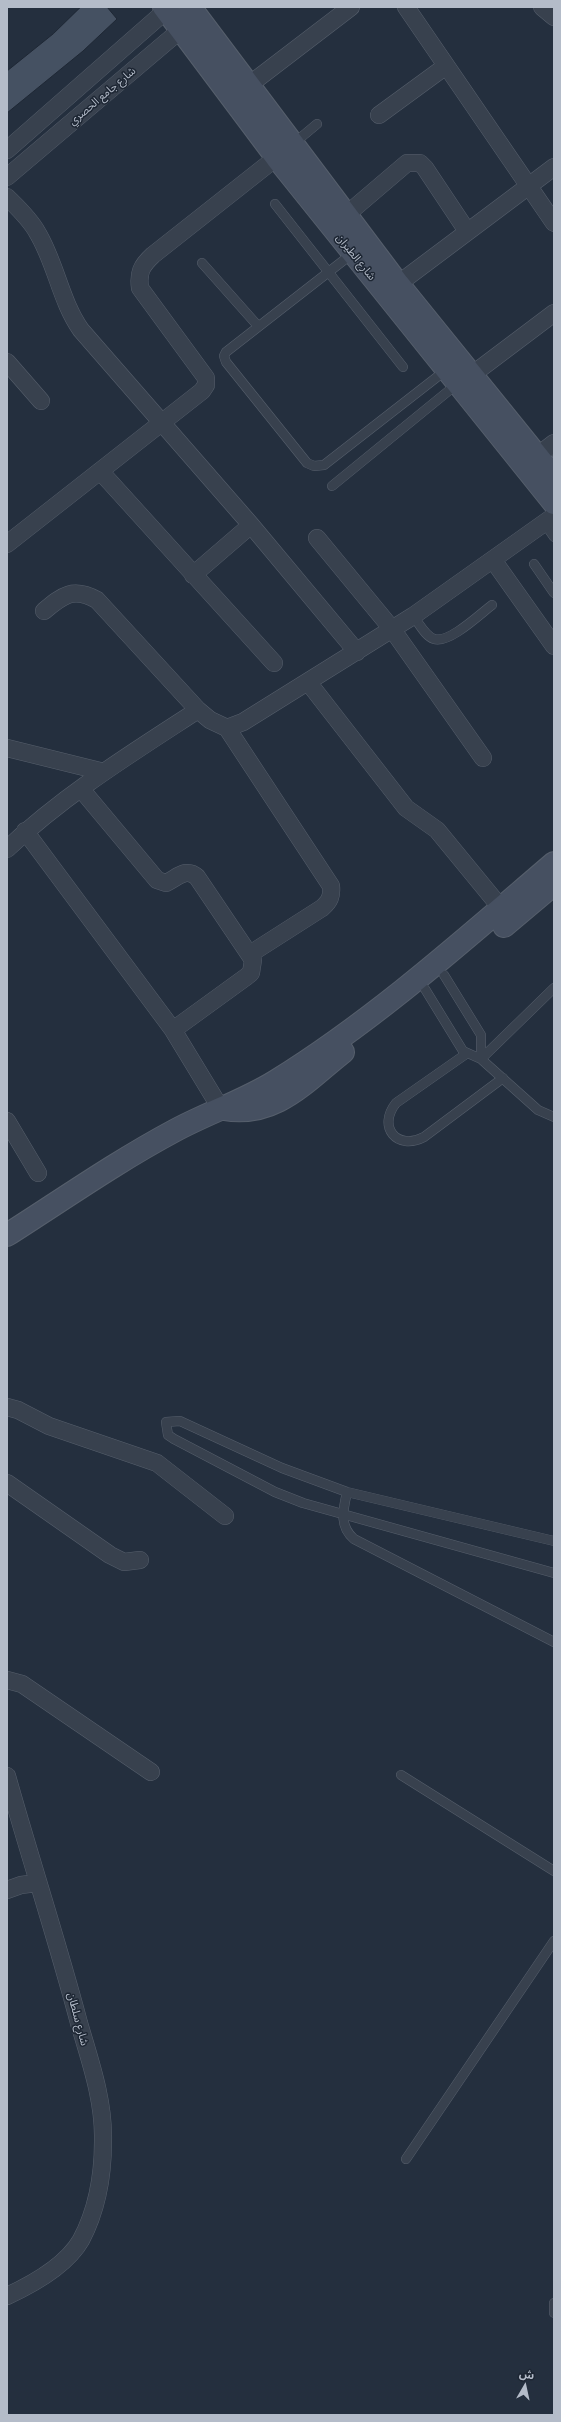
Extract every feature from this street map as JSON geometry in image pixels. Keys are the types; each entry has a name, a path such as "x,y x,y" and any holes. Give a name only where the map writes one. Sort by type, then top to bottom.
{"street":[{"path":"249,85 351,7"},
{"path":"542,7 554,17"},
{"name":"شارع الطيران","path":"167,8 180,30 285,151 346,215 398,284 458,376 537,456 554,477"},
{"name":"شارع جامع الحصري","path":"7,150 167,8"},
{"path":"411,9 446,66 554,223"},
{"name":"شارع الطيران","path":"193,11 249,85 285,151 353,253 458,376 554,503"},
{"name":"شارع جامع الحصري","path":"7,177 180,30 193,11"},
{"path":"380,115 446,66"},
{"path":"7,544 202,391 206,385 206,378 140,288 138,276 143,264 285,151"},
{"path":"346,215 406,163 413,162 425,168 467,231"},
{"path":"398,284 554,167"},
{"path":"7,198 37,231 48,253 71,316 358,652"},
{"path":"458,376 554,313"},
{"path":"7,362 41,401"},
{"path":"537,456 554,443"},
{"path":"100,471 274,663"},
{"path":"193,574 251,525"},
{"path":"227,728 243,722 358,652 413,616 492,560 551,526"},
{"path":"317,538 392,629 482,758"},
{"path":"492,560 554,646"},
{"path":"44,611 70,593 84,593 97,600 198,710 210,720 227,728 331,886 332,895 328,903 250,954"},
{"path":"308,682 406,808 417,817 433,826 501,908"},
{"path":"7,849 25,831 81,788 198,710"},
{"path":"7,748 104,772"},
{"path":"81,788 157,880 166,883 189,872 196,877 253,960 251,973 173,1030"},
{"path":"25,831 173,1030 221,1109"},
{"path":"221,1109 256,1111 282,1100 425,989 440,970 501,908 554,863"},
{"path":"7,1235 155,1141 262,1089 315,1055 440,970 554,884"},
{"path":"7,1121 38,1173"},
{"path":"7,1408 18,1410 49,1426 157,1463 225,1516"},
{"path":"7,1483 110,1555 124,1562 140,1560"},
{"path":"7,1680 22,1684 151,1772"},
{"name":"شارع سلطان","path":"7,1776 37,1883 68,1981 100,2097 104,2140 96,2205 80,2241 64,2260 45,2275 7,2296"},
{"path":"7,1890 21,1885 37,1883"}],"lane":[{"path":"285,151 317,124"},
{"path":"275,204 403,367"},
{"path":"353,253 226,352 225,359 307,463 314,466 324,465 458,376"},
{"path":"202,263 258,326"},
{"path":"332,486 458,376"},
{"path":"534,564 554,593"},
{"path":"413,616 427,634 434,638 442,639 452,635 492,605"},
{"path":"440,970 481,1035 481,1059"},
{"path":"481,1059 554,988"},
{"path":"425,989 460,1048 466,1054 481,1059 538,1110 554,1117"},
{"path":"466,1054 396,1103 390,1110 387,1120 390,1130 396,1138 405,1142 415,1142 424,1137 503,1078"},
{"path":"554,1541 347,1492 282,1468 180,1421 166,1422 168,1435 174,1439 275,1492 342,1515 554,1573"},
{"path":"347,1492 342,1515 349,1534 361,1544 554,1642"},
{"path":"401,1775 554,1871"},
{"path":"406,2159 554,1941"},
{"path":"554,2303 554,2313"}],"building":[{"path":"81,7 107,7 117,19 83,51 7,113 7,71 53,34"}]}
